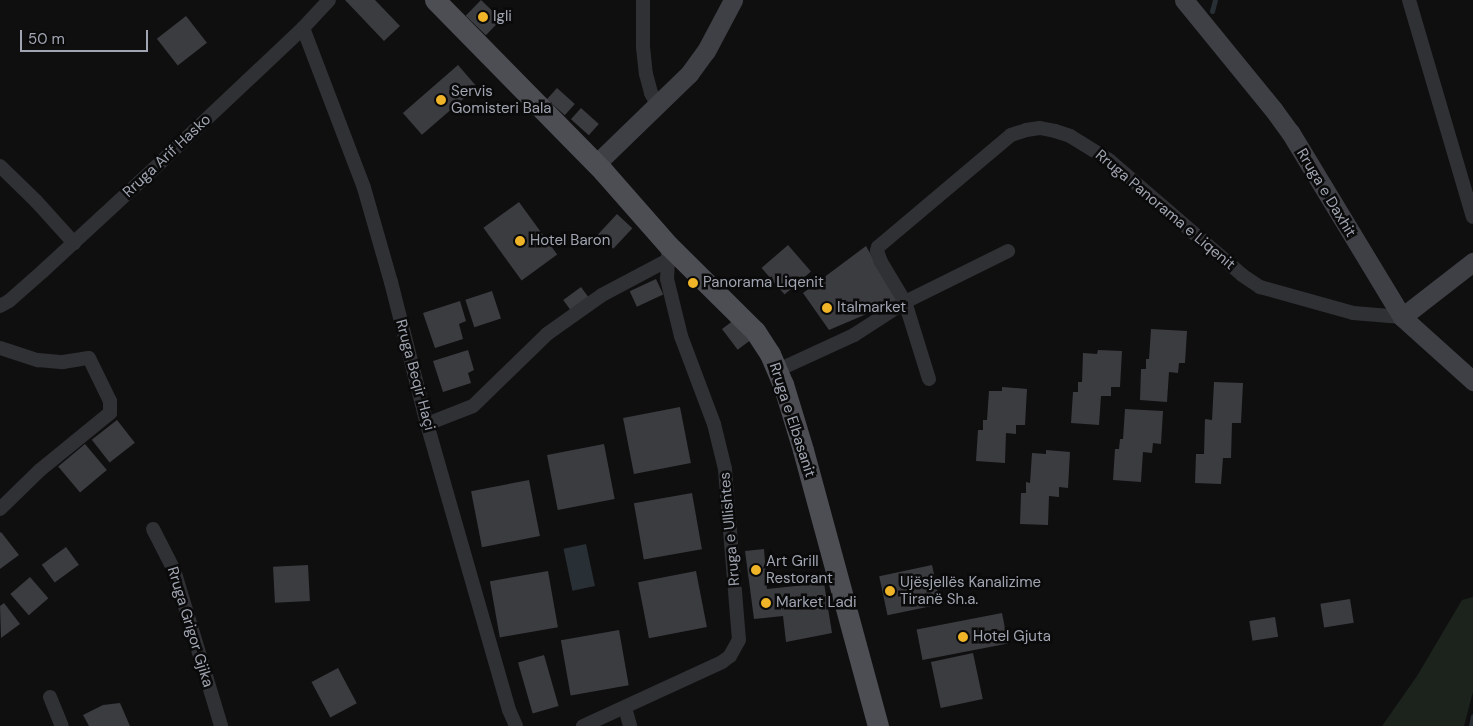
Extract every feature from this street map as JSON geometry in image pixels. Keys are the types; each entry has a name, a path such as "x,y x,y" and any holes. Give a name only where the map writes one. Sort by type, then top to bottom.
{"main road":[{"name":"Rruga e Elbasanit","path":"435,0 596,164 668,253 754,331 778,370 803,450 878,726"}],"street":[{"name":"Rruga Arif Hasko","path":"0,306 74,243 303,28 329,0"},
{"path":"643,0 643,48 646,74 651,94 658,106"},
{"path":"596,164 689,74 706,51 733,0"},
{"name":"Rruga e Daxhit","path":"1184,0 1290,132 1402,318 1473,381"},
{"path":"1409,0 1473,217"},
{"name":"Rruga Beqir Haçi","path":"303,28 339,118 364,188 391,282 427,424 506,701 516,726"},
{"name":"Rruga Panorama e Liqenit","path":"929,379 905,302 881,262 877,251 878,246 928,207 1011,135 1040,128 1070,136 1109,160 1242,275 1260,287 1353,313 1402,318"},
{"path":"0,166 36,201 74,243"},
{"path":"778,370 854,334 905,302 1008,251"},
{"path":"427,424 473,406 547,334 602,295 668,253"},
{"name":"Rruga e Ullishtes","path":"583,726 722,662 730,656 739,640 724,469 714,424 681,336 667,280 668,253"},
{"path":"1402,318 1473,262"},
{"path":"0,348 38,360 63,362 89,358 106,389 110,401 110,413 40,470 0,509"},
{"name":"Rruga Grigor Gjika","path":"153,529 174,570 221,726"},
{"path":"50,697 62,726"},
{"path":"625,708 630,726"}],"shaded area":[{"path":"586,544 595,586 572,591 564,549"},
{"path":"1473,597 1473,692 1464,726 1382,726 1417,676 1462,600"}],"building":[{"path":"345,0 375,0 400,26 384,41"},
{"name":"Igli","path":"481,0 501,19 486,35 466,16"},
{"path":"186,16 207,43 178,66 157,39"},
{"name":"Servis Gomisteri Bala","path":"458,65 477,87 422,135 403,113"},
{"path":"557,88 575,104 565,115 547,99"},
{"path":"581,108 599,124 589,135 571,119"},
{"name":"Hotel Baron","path":"519,202 557,255 522,280 483,228"},
{"path":"617,214 632,228 613,249 598,234"},
{"path":"788,245 811,271 785,294 762,268"},
{"path":"866,246 897,301 829,330 803,293"},
{"path":"656,279 663,294 637,307 630,291"},
{"path":"581,287 589,298 571,311 563,300"},
{"path":"492,291 501,319 474,327 465,300"},
{"path":"460,301 466,321 459,324 463,339 435,348 423,313"},
{"path":"734,320 750,341 738,350 722,329"},
{"path":"1151,329 1187,331 1185,363 1179,363 1178,373 1169,372 1167,402 1140,400 1141,369 1146,369 1146,359 1149,359"},
{"path":"468,350 474,370 468,373 471,383 443,392 433,361"},
{"path":"1098,350 1122,351 1120,387 1111,387 1111,396 1101,396 1099,425 1071,423 1073,392 1078,392 1078,382 1082,382 1083,353 1097,354"},
{"path":"1214,382 1243,383 1241,423 1232,423 1231,458 1223,458 1221,484 1195,483 1196,454 1204,454 1205,419 1212,420"},
{"path":"1002,387 1027,389 1025,425 1016,425 1016,434 1006,433 1005,463 976,461 978,430 983,430 983,420 987,420 989,391 1002,391"},
{"path":"680,407 691,463 634,474 623,418"},
{"path":"1125,409 1163,411 1161,444 1153,443 1152,453 1143,452 1141,482 1113,480 1115,449 1119,449 1120,439 1123,439"},
{"path":"117,420 135,443 110,463 92,440"},
{"path":"85,444 107,470 80,493 58,466"},
{"path":"604,444 615,499 558,510 547,455"},
{"path":"1046,450 1070,452 1068,488 1059,487 1059,497 1049,496 1048,525 1020,524 1021,493 1026,493 1026,482 1030,483 1032,453 1046,454"},
{"path":"529,480 540,536 482,547 471,491"},
{"path":"692,493 702,549 644,559 634,503"},
{"path":"0,533 19,555 0,569"},
{"path":"66,547 79,565 55,582 42,565"},
{"path":"764,549 767,589 824,583 832,633 786,642 783,616 754,619 745,551"},
{"path":"308,565 310,601 275,603 273,567"},
{"path":"932,565 940,604 887,615 879,576"},
{"path":"548,571 558,627 500,637 490,581"},
{"path":"696,571 707,627 649,638 638,582"},
{"path":"30,577 48,598 29,615 10,594"},
{"path":"1350,599 1354,623 1324,627 1320,604"},
{"path":"4,603 20,624 1,638 0,606"},
{"name":"Hotel Gjuta","path":"1002,613 1008,643 923,660 917,630"},
{"path":"1275,617 1278,637 1252,641 1249,621"},
{"path":"619,630 629,685 571,695 561,640"},
{"path":"973,653 983,699 941,708 931,662"},
{"path":"544,655 559,706 533,713 518,662"},
{"path":"338,668 357,703 330,717 312,682"},
{"path":"120,703 130,726 89,726 83,715 103,705"}],"waterway":[{"path":"1212,11 1215,0"},
{"path":"1471,726 1473,716"}],"place":[{"name":"Igli","path":"483,17"},
{"name":"Servis Gomisteri Bala","path":"441,100"},
{"name":"Hotel Baron","path":"520,241"},
{"name":"Panorama Liqenit","path":"693,283"},
{"name":"Italmarket","path":"827,308"},
{"name":"Art Grill Restorant","path":"756,570"},
{"name":"Ujësjellës Kanalizime Tiranë Sh.a.","path":"890,591"},
{"name":"Market Ladi","path":"766,603"},
{"name":"Hotel Gjuta","path":"963,637"}]}
